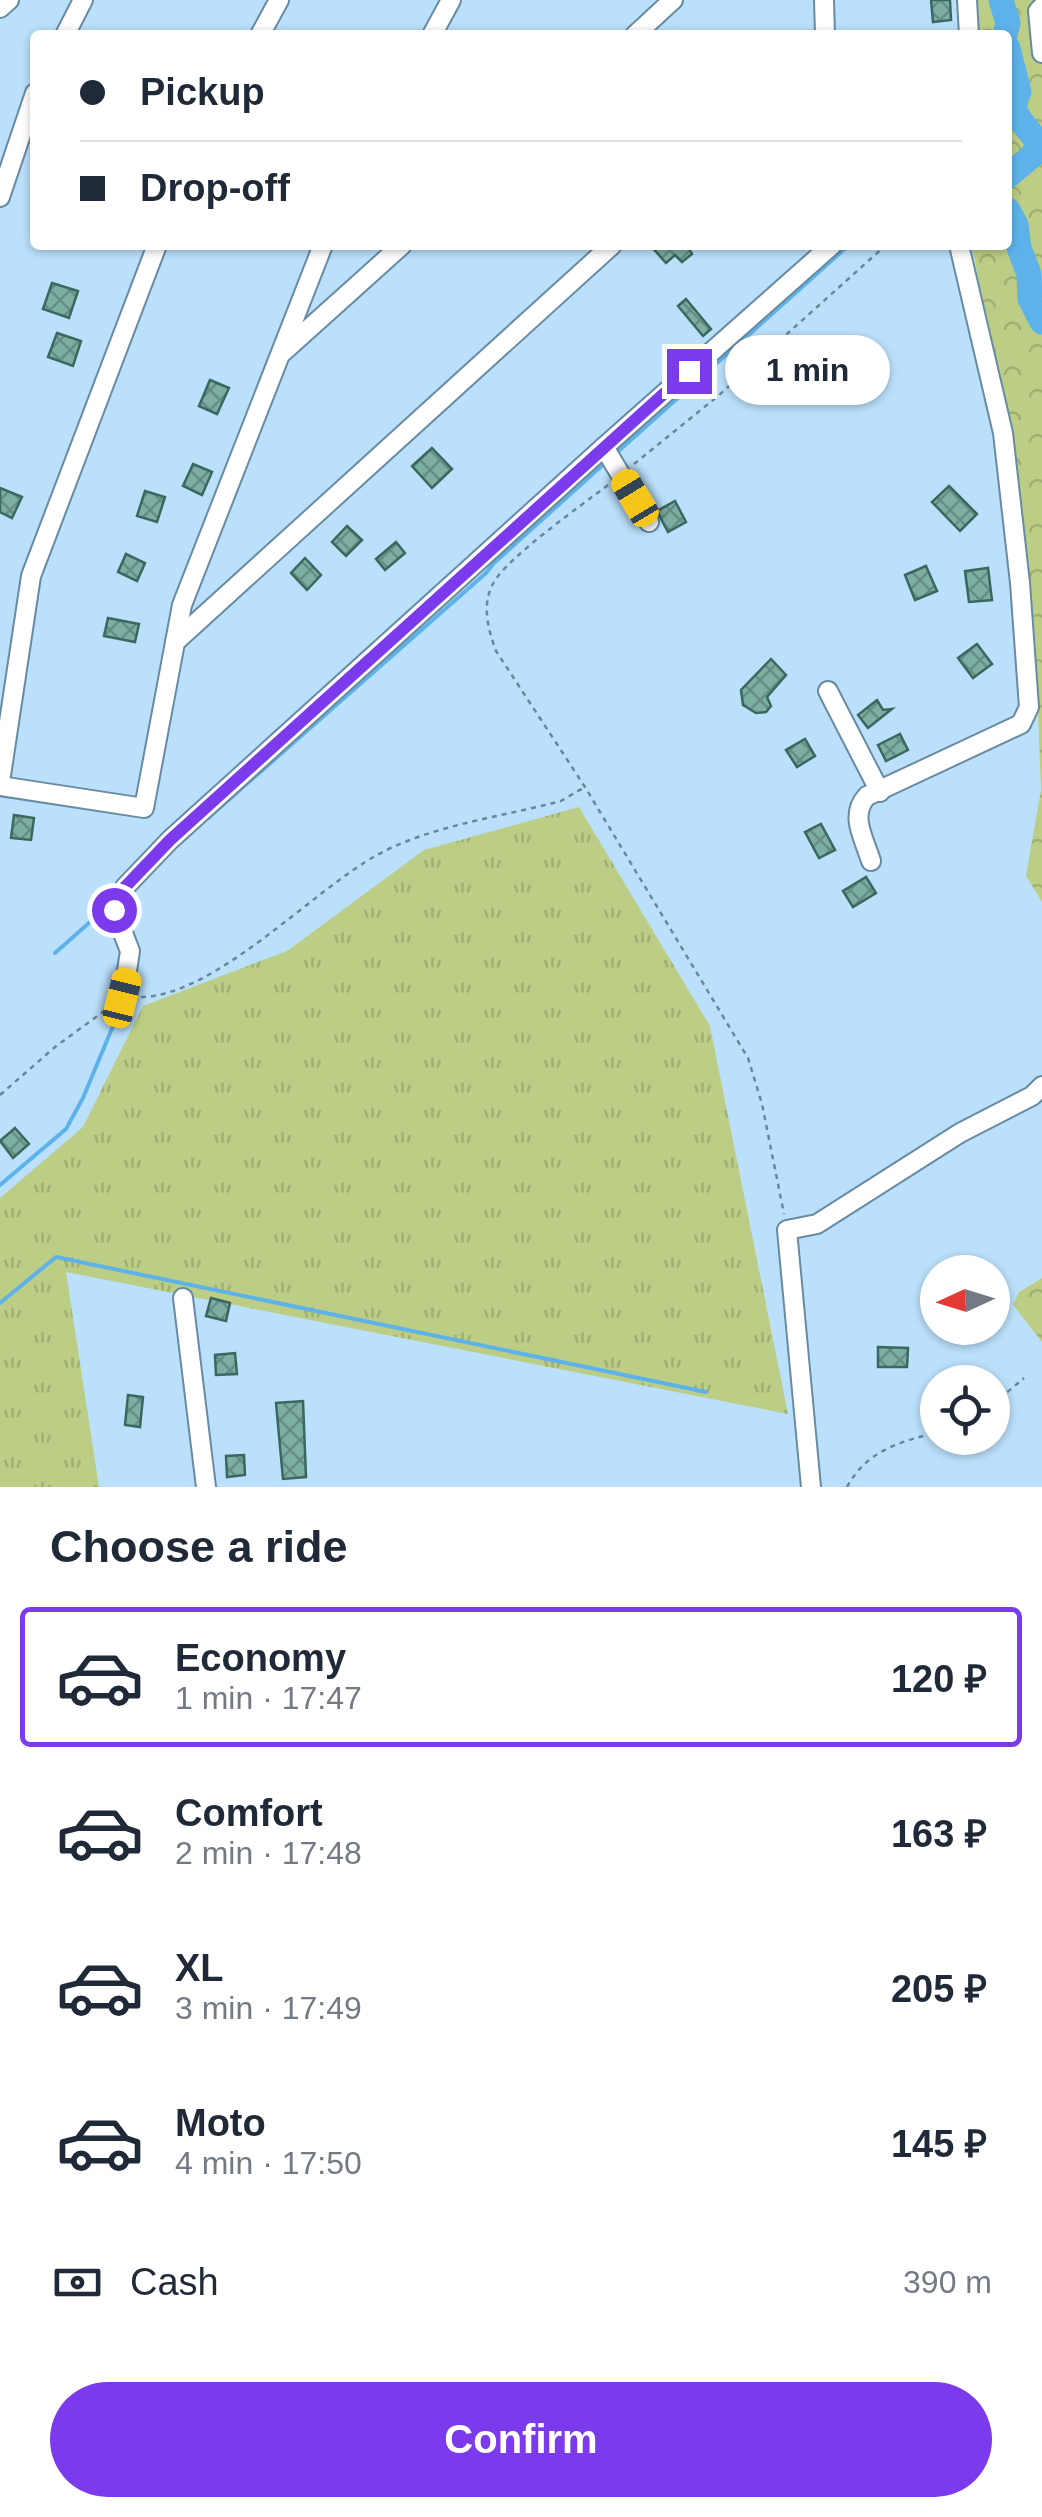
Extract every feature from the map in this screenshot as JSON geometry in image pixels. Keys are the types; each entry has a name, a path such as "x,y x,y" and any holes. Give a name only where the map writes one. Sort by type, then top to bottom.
{"street":[{"path":"0,8 9,0"},
{"path":"67,30 82,0"},
{"path":"263,30 279,0"},
{"path":"435,30 451,0"},
{"path":"640,30 674,0"},
{"path":"824,0 824,30"},
{"path":"967,0 968,30"},
{"path":"1042,6 1038,11 1042,53"},
{"path":"0,197 30,108"},
{"path":"155,250 31,576 0,784 144,808 182,605 321,250"},
{"path":"279,356 396,250"},
{"path":"175,642 606,250"},
{"path":"122,998 130,969 130,951 114,910 125,887 170,840 826,250"},
{"path":"871,861 857,816 858,806 868,796 1021,724 1029,707 1020,583 1002,432 960,250"},
{"path":"604,446 650,522"},
{"path":"828,691 880,792"},
{"path":"811,1487 787,1230 817,1224 960,1133 1032,1096 1042,1086"},
{"path":"183,1298 206,1487"}],"path":[{"path":"0,1095 122,998 157,997 200,978 276,932 303,906 375,856 413,838 562,801 584,787 748,1058 774,1155 787,1230"},
{"path":"1010,1390 1024,1378"},
{"path":"847,1487 870,1456 920,1437"}],"green space":[{"path":"977,0 1036,0 1042,58 1042,902 1026,876 1041,790 1035,636 1009,446 973,250 1012,250 1012,30 979,30"},
{"path":"579,807 710,1026 788,1414 66,1272 99,1487 0,1487 0,1198 83,1127 143,1006 287,951 424,850"},
{"path":"1042,1278 1042,1342 1013,1305 1019,1292"}],"building":[{"path":"931,0 950,0 951,20 933,22"},
{"path":"654,250 690,250 692,254 682,262 675,255 666,263"},
{"path":"52,283 78,291 69,318 43,309"},
{"path":"686,299 711,329 703,336 678,306"},
{"path":"57,333 81,341 73,366 48,357"},
{"path":"210,380 229,388 217,414 199,406"},
{"path":"432,448 452,469 432,488 412,466"},
{"path":"193,464 212,472 202,495 183,486"},
{"path":"949,486 977,514 960,531 932,502"},
{"path":"0,488 22,497 12,518 0,512"},
{"path":"145,491 165,497 157,522 137,516"},
{"path":"675,501 686,522 668,532 657,511"},
{"path":"347,526 362,540 346,556 332,542"},
{"path":"396,542 405,553 385,570 376,559"},
{"path":"126,554 145,563 137,581 118,572"},
{"path":"305,558 321,575 307,590 291,573"},
{"path":"926,566 937,591 915,600 905,575"},
{"path":"988,568 992,600 969,602 965,571"},
{"path":"108,618 139,624 135,642 104,636"},
{"path":"977,644 992,664 973,678 958,658"},
{"path":"771,659 786,675 767,697 771,706 766,712 756,713 743,705 741,690"},
{"path":"877,700 883,710 892,709 868,728 858,715"},
{"path":"900,734 908,750 886,761 878,745"},
{"path":"805,739 815,756 797,767 786,750"},
{"path":"14,815 34,818 31,840 11,838"},
{"path":"821,824 835,850 819,858 805,832"},
{"path":"866,877 876,893 853,907 843,891"},
{"path":"15,1128 29,1144 13,1158 0,1141"},
{"path":"211,1298 230,1303 226,1321 206,1316"},
{"path":"878,1347 908,1348 907,1367 878,1367"},
{"path":"235,1353 237,1374 216,1375 215,1355"},
{"path":"128,1395 143,1397 140,1427 125,1425"},
{"path":"303,1401 306,1477 283,1479 276,1403"},
{"path":"244,1455 245,1475 227,1477 226,1456"}],"waterway":[{"path":"1001,0 1006,30"},
{"path":"1012,64 1019,92 1017,114 1038,144 1033,155 1012,173"},
{"path":"1012,218 1029,274 1030,299 1042,322"},
{"path":"614,455 843,250"},
{"path":"208,818 607,461"},
{"path":"126,905 129,925"},
{"path":"55,953 107,907"},
{"path":"0,1185 66,1129 118,1014"},
{"path":"0,1303 56,1257 706,1392"}],"route":[{"path":"114,910 125,887 170,840 689,371"}]}
